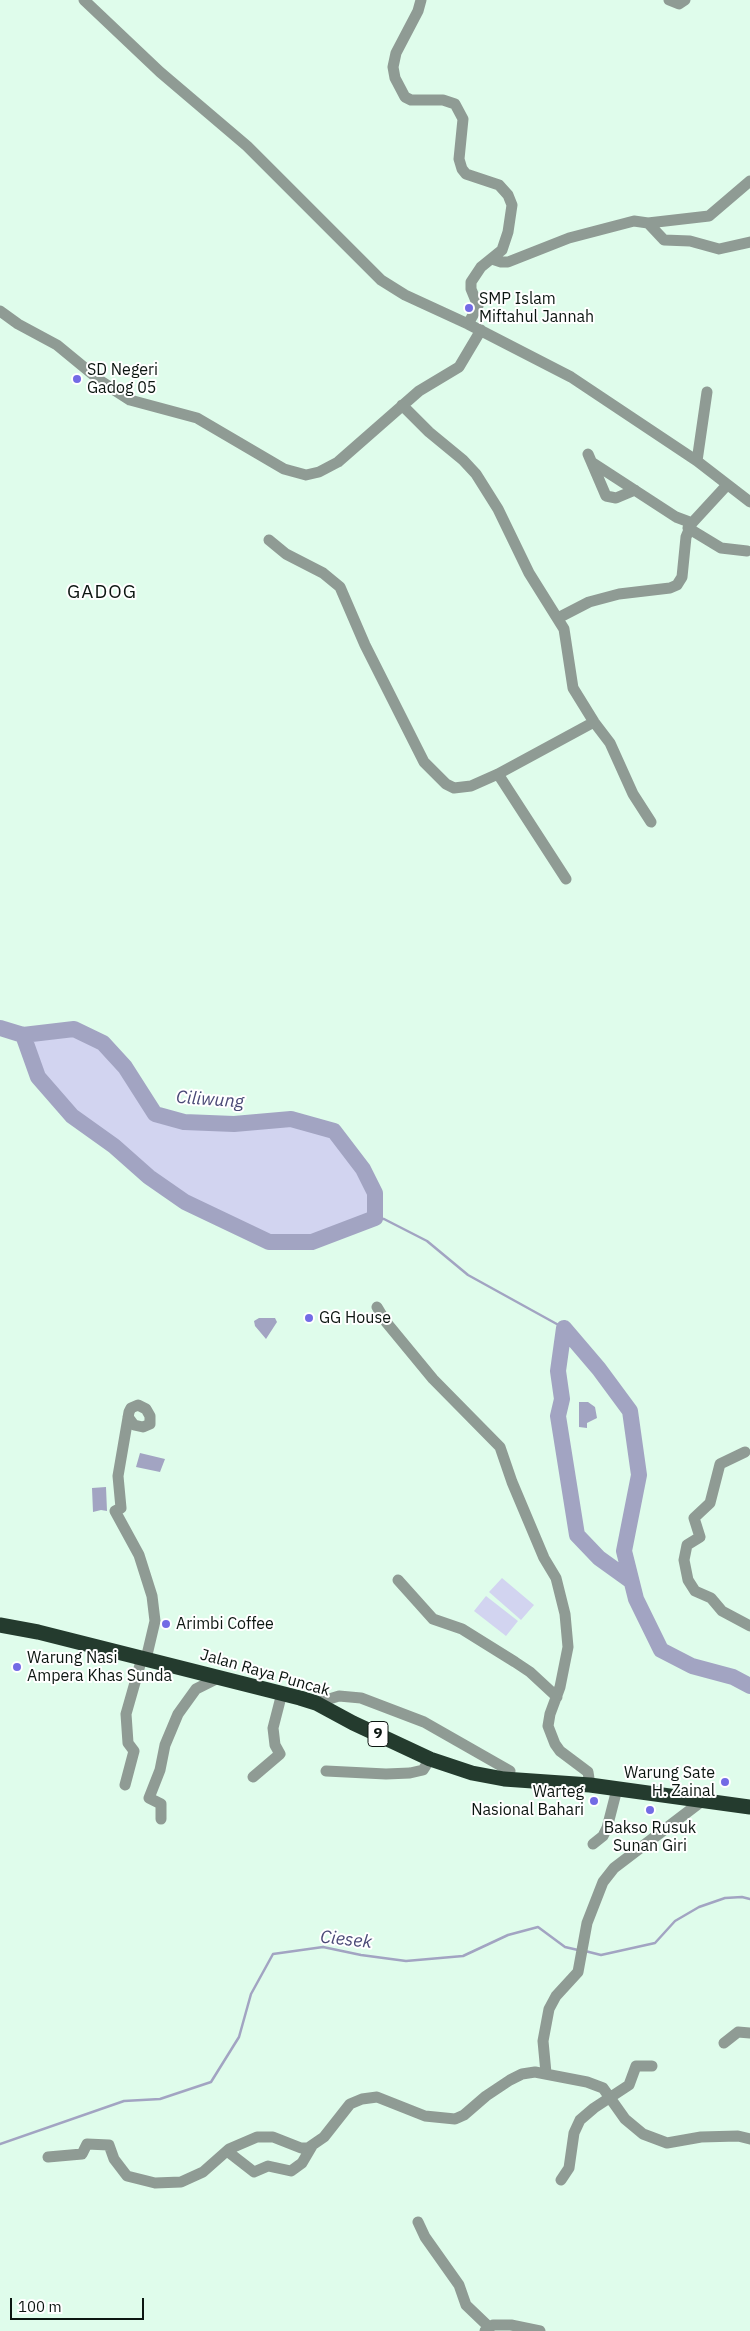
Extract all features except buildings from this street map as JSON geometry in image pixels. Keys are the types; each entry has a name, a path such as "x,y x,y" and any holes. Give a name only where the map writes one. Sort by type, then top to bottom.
{"highway":[{"name":"Jalan Raya Puncak","path":"0,1625 38,1632 144,1658 316,1703 353,1723 430,1759 490,1777 590,1785 750,1807"}],"street":[{"path":"84,0 160,72 247,146 381,280 405,295 481,330 571,377 697,461 750,502"},
{"path":"421,0 418,11 397,48 393,72 405,97 418,102 442,100 455,104 463,119 460,159 462,169 466,174 495,182 508,195 512,205 508,232 502,250 481,267 472,279 471,289 478,306 468,324"},
{"path":"669,0 679,4 685,0"},
{"path":"492,259 502,262 511,261 570,238 630,221 648,223 709,216 750,181"},
{"path":"648,223 664,240 690,241 719,249 750,242"},
{"path":"0,312 57,345 102,382 130,400 196,418 284,469 299,474 313,474 338,462 427,385 459,366 481,330"},
{"path":"697,461 707,392"},
{"path":"402,405 429,432 464,460 476,474 498,508 529,573 558,618 567,636 573,688 594,722 610,743 633,794 651,822"},
{"path":"635,490 616,498 608,498 604,493 590,459 720,548 747,551"},
{"path":"558,618 596,600 619,594 670,588 677,585 682,577 690,526 727,485"},
{"path":"269,540 286,554 323,573 340,587 365,644 424,762 440,780 454,788 464,788 498,774 594,722"},
{"path":"498,774 566,879"},
{"path":"377,1307 386,1322 433,1379 500,1447 512,1482 544,1558 556,1578 561,1594 568,1647 549,1718 551,1735 560,1751 588,1772 590,1785"},
{"path":"125,1785 134,1751 128,1743 126,1714 155,1621 152,1596 139,1555 115,1511 121,1508 118,1476 128,1417"},
{"path":"745,1452 720,1464 710,1502 694,1518 700,1537 687,1545 684,1560 688,1580 696,1591 711,1598 722,1611 750,1626"},
{"path":"398,1580 433,1619 462,1629 515,1662 530,1672 556,1697"},
{"path":"161,1819 162,1804 149,1798 160,1770 165,1745 178,1714 196,1689 220,1677"},
{"path":"253,1777 280,1754 275,1745 273,1728 282,1693"},
{"path":"316,1703 339,1696 361,1698 424,1722 510,1770"},
{"path":"326,1771 386,1774 410,1773 423,1770 430,1759"},
{"path":"593,1844 603,1836 607,1828 617,1789"},
{"path":"546,2073 543,2041 549,2009 556,1996 578,1972 586,1940 587,1923 607,1876 702,1801"},
{"path":"724,2043 738,2032 750,2033"},
{"path":"561,2180 569,2168 574,2133 580,2120 594,2108 611,2099 629,2085 636,2066 652,2066"},
{"path":"227,2151 254,2172 268,2166 291,2171 302,2163 312,2146 324,2137 350,2104 362,2099 377,2097 425,2116 455,2119 464,2115 486,2096 517,2076 528,2072 546,2073 596,2084 606,2091 618,2112 643,2134 667,2143 701,2136 738,2136 750,2139"},
{"path":"48,2157 82,2154 87,2144 109,2145 114,2159 127,2176 145,2182 168,2184 188,2180 203,2172 235,2145 264,2135 301,2148 312,2146"},
{"path":"418,2222 425,2237 459,2285 466,2305 487,2329 511,2325 540,2331"}],"shaded area":[{"path":"74,1029 103,1043 125,1067 155,1114 184,1122 234,1124 291,1119 334,1131 363,1169 375,1193 375,1218 312,1242 269,1242 185,1202 149,1177 114,1146 72,1116 38,1077 23,1035"},
{"path":"259,1318 275,1318 277,1322 266,1339 255,1326 254,1321"},
{"path":"579,1402 588,1402 595,1407 597,1418 587,1423 587,1428 579,1427"},
{"path":"140,1453 165,1459 160,1472 136,1467"},
{"path":"106,1487 107,1511 93,1512 92,1488"},
{"path":"502,1578 534,1605 521,1620 489,1592"},
{"path":"486,1596 518,1621 506,1636 474,1611"}],"waterway":[{"name":"Ciliwung","path":"0,1028 23,1035 74,1029 103,1043 125,1067 155,1114 184,1122 234,1124 291,1119 334,1131 363,1169 375,1193 375,1218 312,1242 269,1242 185,1202 149,1177 114,1146 72,1116 38,1077 23,1035"},
{"name":"Ciliwung","path":"375,1218 384,1219 427,1241 468,1275 564,1328"},
{"path":"564,1328 599,1369 630,1411 639,1475 624,1551 636,1599 661,1650 692,1666 733,1677 750,1686"},
{"path":"564,1328 558,1371 562,1399 558,1416 577,1535 599,1558 631,1581"},
{"name":"Ciesek","path":"585,1951 601,1955 655,1943 675,1921 699,1907 725,1898 742,1897 750,1899"},
{"name":"Ciesek","path":"0,2144 124,2101 160,2099 211,2082 239,2037 251,1994 273,1954 323,1947 361,1955 406,1961 463,1956 508,1935 538,1927 565,1947 578,1950"}],"place":[{"name":"SMP Islam Miftahul Jannah","path":"469,308"},
{"name":"SD Negeri Gadog 05","path":"77,379"},
{"name":"GG House","path":"309,1318"},
{"name":"Arimbi Coffee","path":"166,1624"},
{"name":"Warung Nasi Ampera Khas Sunda","path":"17,1667"},
{"name":"Warung Sate H. Zainal","path":"725,1782"},
{"name":"Warteg Nasional Bahari","path":"594,1801"},
{"name":"Bakso Rusuk Sunan Giri","path":"650,1810"}],"district":[{"name":"GADOG","path":"102,593"}]}
